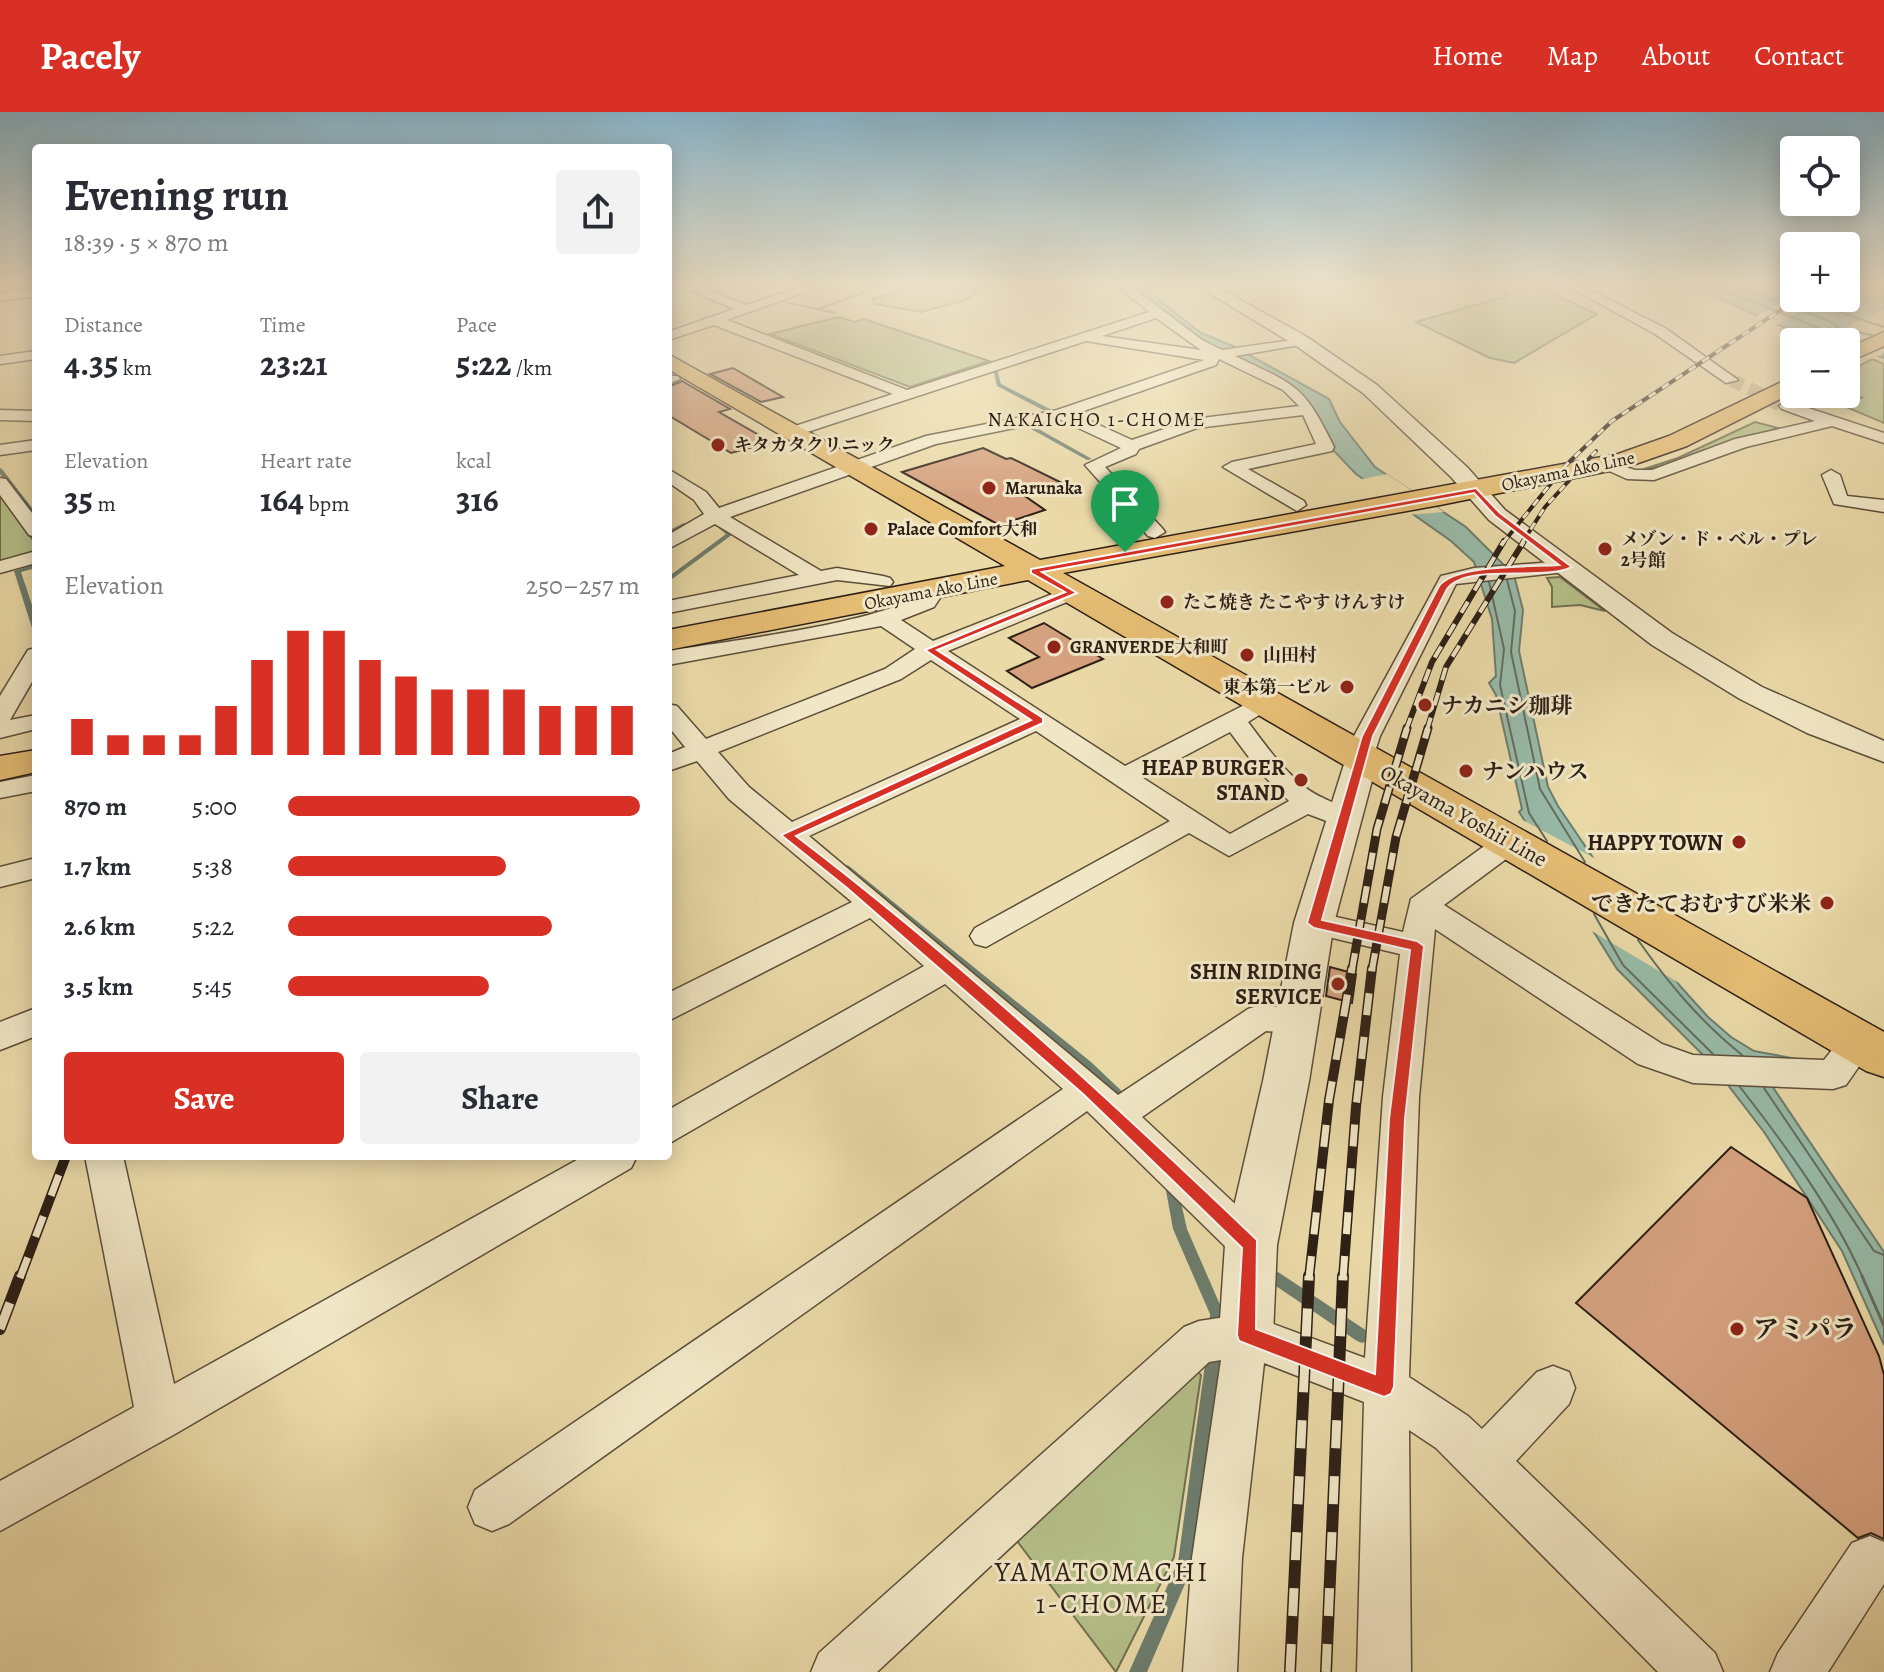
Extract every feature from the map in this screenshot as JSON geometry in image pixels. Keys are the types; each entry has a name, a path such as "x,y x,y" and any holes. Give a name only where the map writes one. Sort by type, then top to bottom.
{"main road":[{"name":"Okayama Yoshii Line","path":"672,374 792,432 1072,593 1249,712 1362,758 1872,1049"},
{"name":"Okayama Ako Line","path":"672,622 883,582 1023,565 1209,536 1468,481 1671,422 1780,386"},
{"name":"Okayama Ako Line","path":"672,639 933,592 1023,565 1155,532 1297,505 1605,465 1678,441 1780,388"},
{"path":"0,751 32,744"},
{"path":"0,768 32,762"}],"street":[{"path":"0,360 23,357"},
{"path":"809,357 908,395"},
{"path":"792,432 1025,357"},
{"path":"672,541 715,516 932,440 1061,414 1219,357"},
{"path":"1231,357 1299,396 1326,447 1232,467 1297,505"},
{"path":"1324,357 1370,389 1468,481 1497,515 1662,639 1724,678 1818,726 1884,752"},
{"path":"1697,357 1731,380"},
{"path":"1819,408 1834,421 1884,438"},
{"path":"1155,532 1094,465 1097,460 1194,424 1307,410"},
{"path":"1061,414 1131,446"},
{"path":"0,415 32,416"},
{"path":"1605,465 1633,475 1654,475 1741,443 1834,421"},
{"path":"0,450 32,446"},
{"path":"1831,475 1840,500 1884,506"},
{"path":"672,477 700,496 715,516 818,578"},
{"path":"0,483 32,526"},
{"path":"672,490 688,488"},
{"path":"0,567 32,558"},
{"path":"1210,1672 1225,1338 1251,1245 1298,1020 1314,923 1367,736 1448,580 1474,574 1567,567"},
{"path":"672,606 818,578 849,575 883,582"},
{"path":"672,657 885,619 926,602 933,592"},
{"path":"672,762 893,674 930,650 1072,593"},
{"path":"885,619 1229,847 1305,804"},
{"path":"0,717 32,662"},
{"path":"1124,777 1249,712 1264,762 1305,804 1324,814 1345,819"},
{"path":"672,716 739,793 794,832 947,968 1116,1104 1251,1245"},
{"path":"794,832 1039,720"},
{"path":"0,730 32,723"},
{"path":"0,790 32,784"},
{"path":"986,936 1190,821"},
{"path":"1384,1672 1384,1387 1397,1119 1422,906 1511,841"},
{"path":"0,877 32,869"},
{"path":"672,1006 873,904"},
{"path":"1422,906 1650,1054 1693,1069 1833,1075 1872,1049"},
{"path":"1314,923 1417,946"},
{"path":"672,1126 947,968"},
{"path":"492,1507 1116,1104 1260,1018 1298,1020"},
{"path":"0,1037 32,1023"},
{"path":"105,1160 159,1418"},
{"path":"0,1507 611,1160"},
{"path":"838,1672 1199,1342 1225,1338 1384,1387 1452,1432 1492,1453 1696,1672"},
{"path":"1492,1453 1553,1388"},
{"path":"1797,1672 1870,1561"}],"green space":[{"path":"830,357 976,357 989,361 910,387"},
{"path":"1488,357 1525,357 1514,363"},
{"path":"1872,359 1884,364 1884,423 1849,408 1860,408 1860,398 1863,398 1860,397 1860,365"},
{"path":"1755,422 1778,428 1673,464 1638,471 1678,458"},
{"path":"0,494 32,538 32,556 0,564"},
{"path":"1560,577 1605,611 1580,605 1552,607 1552,587 1547,578"},
{"path":"1195,1369 1201,1375 1174,1557 1116,1672 1014,1537"}],"water":[{"path":"1228,357 1253,357 1329,399 1340,422 1375,467 1466,527 1514,575 1523,610 1519,651 1548,787 1680,986 1708,1017 1731,1037 1754,1051 1803,1060 1770,1083 1884,1252 1884,1345 1842,1251 1764,1132 1711,1063 1617,969 1519,812 1522,809 1496,695 1489,683 1496,676 1492,619 1474,562 1451,541 1356,474 1332,449 1309,404"}],"pier":[{"path":"1387,474 1444,512 1407,515 1358,480"},
{"path":"1517,817 1598,860 1686,987 1590,930"}],"building":[{"path":"733,368 783,397 761,402 710,374"},
{"path":"682,381 730,409 719,412 771,442 731,453 672,417 672,385"},
{"name":"Marunaka","path":"983,448 1064,484 1022,494 1045,510 999,525 902,472"},
{"name":"GRANVERDE大和町","path":"1044,623 1103,659 1032,688 1007,671 1039,657 1009,638"},
{"name":"SHIN RIDING SERVICE","path":"1330,967 1356,974 1352,1003 1326,996"},
{"name":"アミパラ","path":"1731,1147 1807,1198 1879,1356 1884,1375 1884,1539 1871,1533 1858,1538 1576,1303"}],"waterway":[{"path":"995,369 999,385 1050,411 1050,414"},
{"path":"1024,423 1089,459"},
{"path":"0,470 32,512"},
{"path":"672,577 730,534 717,524"},
{"path":"672,532 684,525"},
{"path":"32,567 17,571 32,616"},
{"path":"846,868 1087,1065 1125,1102"},
{"path":"1171,1185 1180,1229 1217,1314 1216,1330"},
{"path":"1278,1279 1362,1336"},
{"path":"1138,1672 1186,1563 1214,1350"}],"tunnel":[{"path":"1731,380 1770,398"},
{"path":"1765,396 1780,403"}],"railway":[{"path":"1503,543 1565,466 1612,421 1710,357"},
{"path":"1522,543 1545,507 1596,451"},
{"path":"1406,730 1432,662 1504,541"},
{"path":"1427,730 1446,667 1524,541"},
{"path":"1352,970 1377,829 1407,728"},
{"path":"1372,970 1396,837 1428,728"},
{"path":"1309,1278 1329,1100 1352,968"},
{"path":"1343,1278 1356,1107 1372,968"},
{"path":"20,1278 64,1160"},
{"path":"0,1329 20,1276"},
{"path":"1290,1672 1309,1276"},
{"path":"1326,1672 1343,1276"}],"place":[{"name":"キタカタクリニック","path":"718,445"},
{"name":"Marunaka","path":"989,488"},
{"name":"Palace Comfort大和","path":"871,529"},
{"name":"メゾン・ド・ベル・プレ 2号館","path":"1605,549"},
{"name":"たこ焼き たこやす けんすけ","path":"1167,602"},
{"name":"GRANVERDE大和町","path":"1054,647"},
{"name":"山田村","path":"1247,655"},
{"name":"東本第一ビル","path":"1347,687"},
{"name":"ナカニシ珈琲","path":"1425,705"},
{"name":"ナンハウス","path":"1466,771"},
{"name":"HEAP BURGER STAND","path":"1301,780"},
{"name":"HAPPY TOWN","path":"1739,842"},
{"name":"できたておむすび米米","path":"1827,903"},
{"name":"SHIN RIDING SERVICE","path":"1338,984"},
{"name":"アミパラ","path":"1737,1329"}],"district":[{"name":"NAKAICHO 1-CHOME","path":"1097,419"},
{"name":"YAMATOMACHI 1-CHOME","path":"1102,1587"}],"route":[{"path":"1476,490 1497,515 1567,567 1474,574 1448,580 1442,588 1367,736 1314,923 1417,946 1397,1119 1384,1387 1246,1335 1251,1245 1089,1090 851,885 787,835 1039,720 1009,704 930,650 1072,593 1034,571 1125,552 1476,490"}]}
